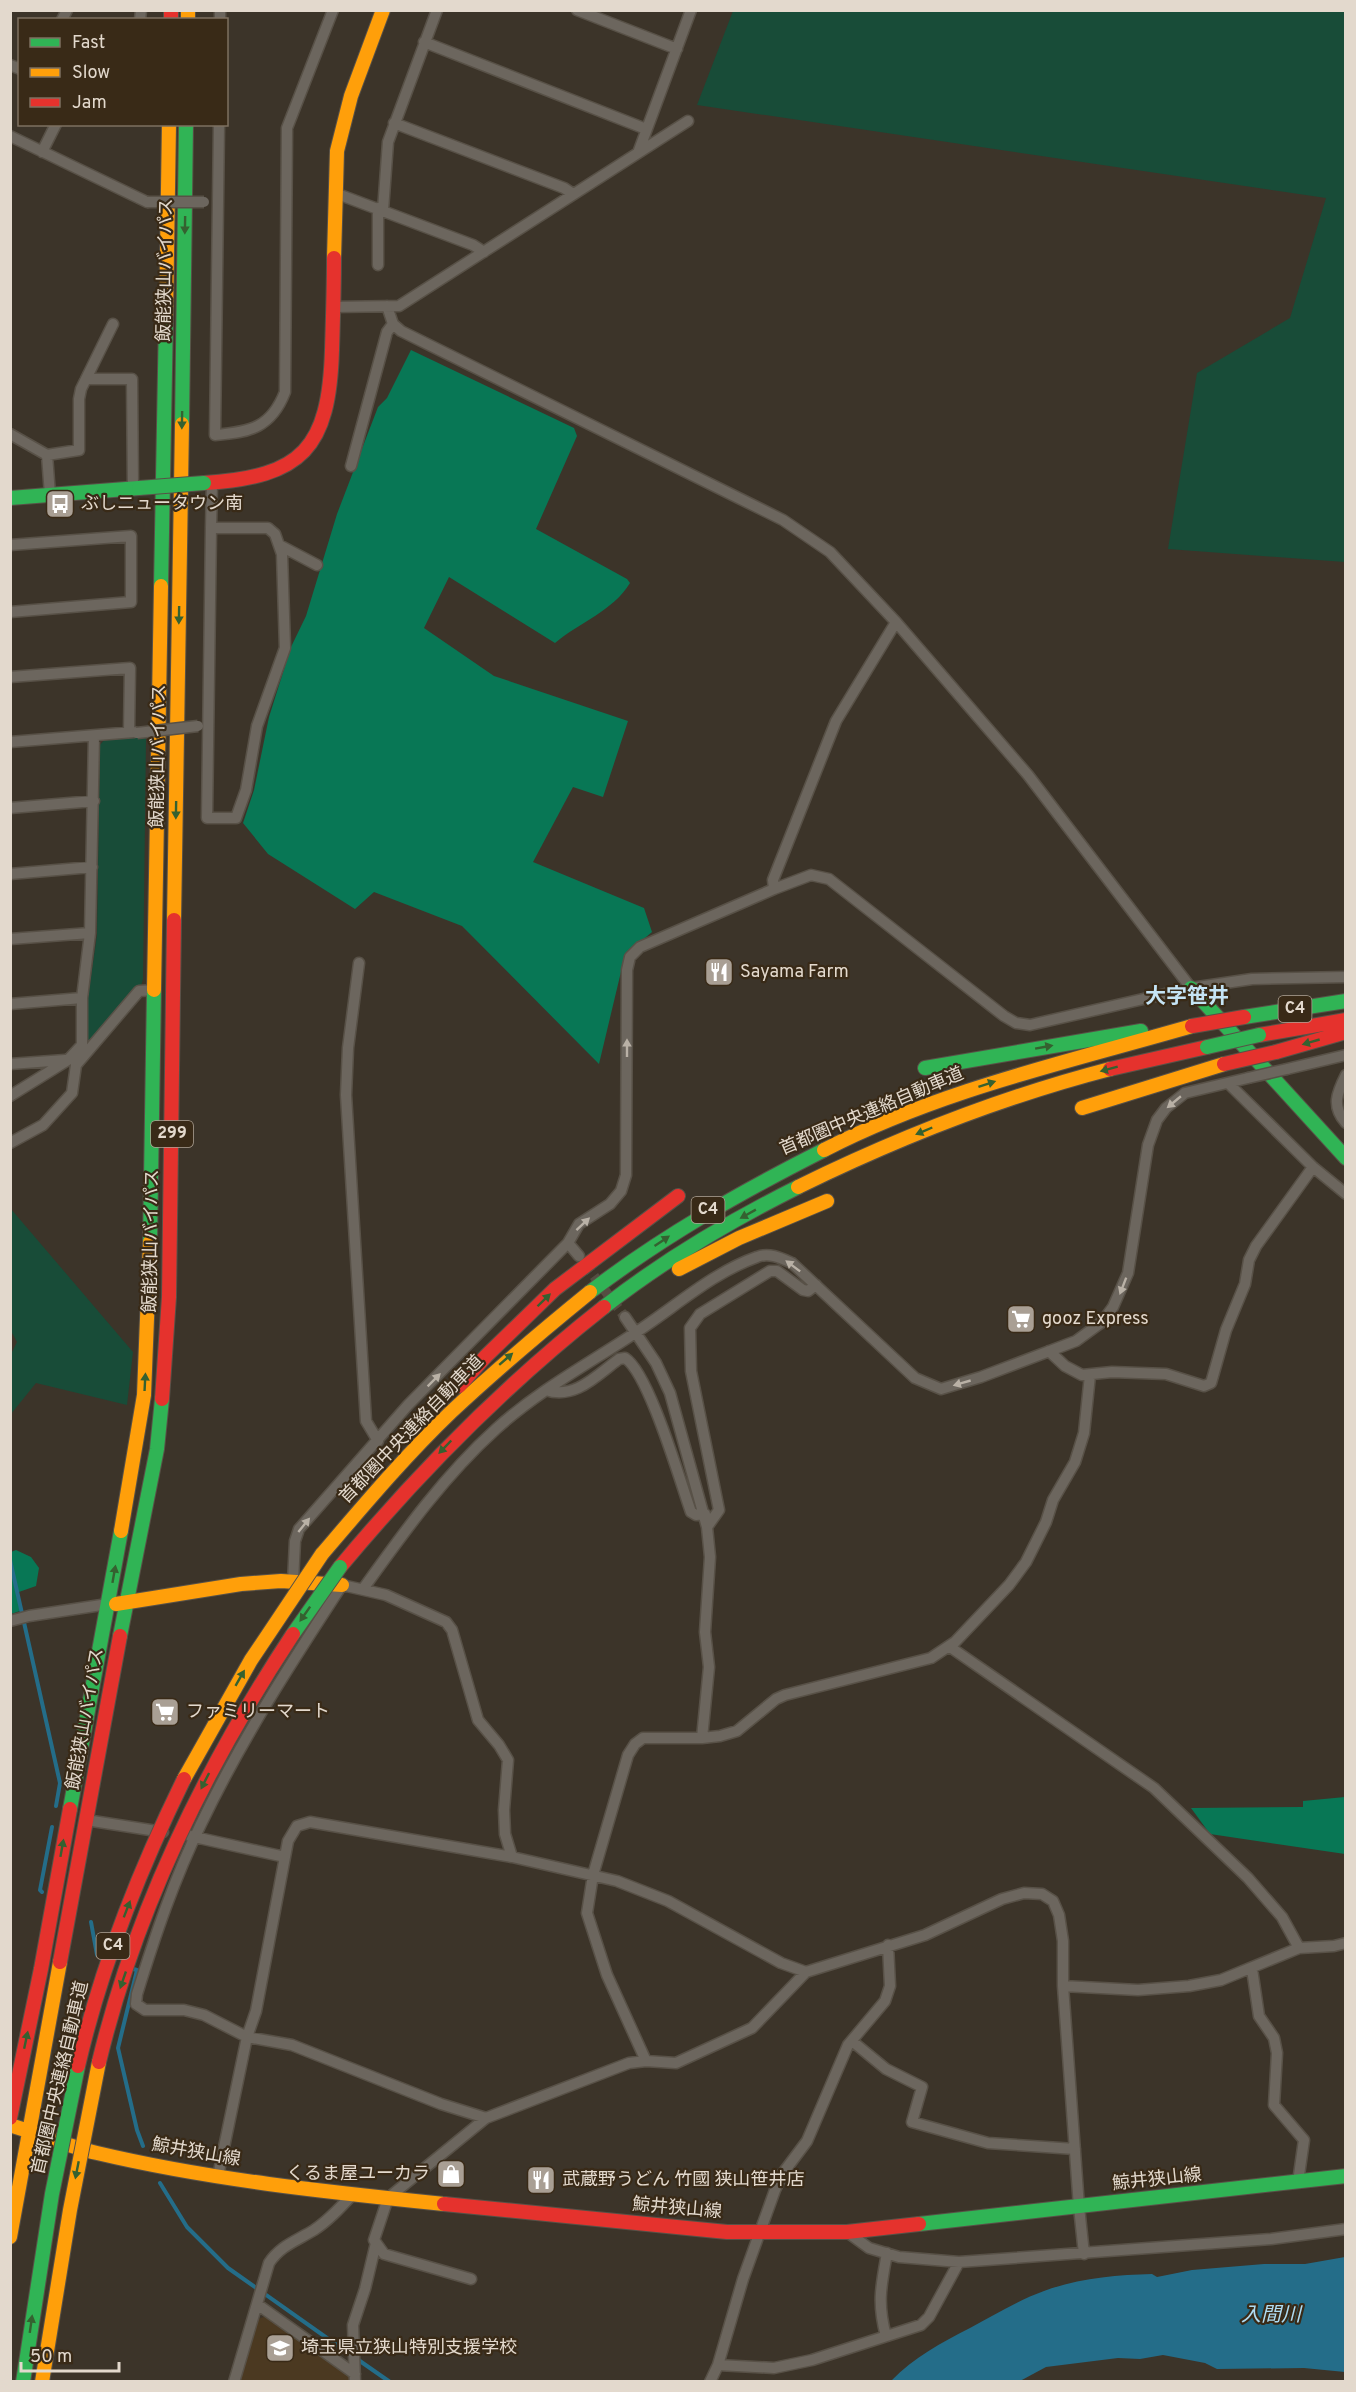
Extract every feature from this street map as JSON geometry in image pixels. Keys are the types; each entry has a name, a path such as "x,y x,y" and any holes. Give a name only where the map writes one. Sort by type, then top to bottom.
{"main road":[{"path":"10,498 256,478 271,474 292,461 312,441 326,415 330,402 337,152 346,111 383,10"},
{"name":"飯能狭山バイパス","path":"10,2118 108,1604 144,1395 149,1303 169,126"},
{"name":"飯能狭山バイパス","path":"30,2131 126,1603 157,1449 165,1371 169,1297 186,126"},
{"path":"1191,988 1346,1158"},
{"name":"首都圏中央連絡自動車道","path":"23,2382 37,2284 69,2109 93,2009 116,1938 165,1814 193,1760 261,1642 322,1554 353,1516 444,1417 530,1338 598,1286 705,1212 809,1155 921,1107 1029,1070 1192,1026 1346,1001"},
{"name":"首都圏中央連絡自動車道","path":"42,2382 59,2265 91,2098 112,2012 154,1891 177,1838 247,1704 290,1636 340,1567 410,1484 456,1436 536,1361 601,1310 707,1237 822,1176 930,1128 1028,1092 1133,1063 1259,1035 1346,1020"},
{"path":"925,1068 1120,1033 1192,1026"},
{"path":"1082,1108 1224,1064 1346,1032"},
{"path":"353,1516 423,1425 486,1356 555,1289 678,1196"},
{"path":"536,1361 681,1268 739,1238 827,1201"},
{"path":"108,1604 241,1584 293,1581 342,1585"},
{"name":"鯨井狭山線","path":"10,2126 94,2152 218,2176 352,2195 692,2230 760,2234 800,2235 847,2232 1346,2176"},
{"name":"299","path":"10,2237 30,2131"}],"street":[{"path":"219,126 215,435 241,433 265,423 280,405 285,393 287,128 333,10"},
{"path":"378,265 388,142 437,10"},
{"path":"577,10 677,48"},
{"path":"638,153 691,10"},
{"path":"424,42 646,129"},
{"path":"333,307 399,306 688,121"},
{"path":"394,123 564,188 573,194"},
{"path":"42,152 55,126"},
{"path":"10,136 147,202 204,202 218,199"},
{"path":"335,193 472,245 484,252"},
{"path":"387,306 393,324 400,331 698,477 801,531 830,552 896,622 1028,775 1191,988"},
{"path":"10,434 47,455 79,450 79,399 86,379 113,324"},
{"path":"351,466 387,332 393,324"},
{"path":"86,379 132,379 136,488"},
{"path":"47,455 50,495"},
{"path":"208,483 211,528 203,726 207,819 236,818 246,790 257,726 285,648 282,554 275,534 268,528 211,528"},
{"path":"10,545 131,536 131,602 10,612"},
{"path":"279,544 317,565"},
{"path":"774,889 772,880 836,721 896,622"},
{"path":"10,677 130,668 133,732"},
{"path":"10,742 203,726"},
{"path":"10,1096 68,1060 82,1045 82,999 90,933 94,736"},
{"path":"10,808 93,801"},
{"path":"10,874 92,867"},
{"path":"293,1581 295,1541 299,1529 408,1405 568,1243 579,1224 610,1204 621,1191 626,1174 627,969 630,957 640,947 811,875 829,879 1016,1023 1030,1025 1191,988 1252,979 1346,977"},
{"path":"10,939 90,933"},
{"path":"358,963 348,1048 346,1095 366,1421 378,1441"},
{"path":"10,1143 43,1125 72,1093 76,1065 139,991 155,990"},
{"path":"10,1004 82,999"},
{"path":"363,1589 430,1497 497,1428 546,1390 699,1289 759,1256 776,1256 792,1263 915,1378 941,1389 981,1377 1076,1341 1102,1322 1122,1289 1128,1273 1148,1145 1157,1120 1166,1108 1185,1093 1346,1055"},
{"path":"10,1064 68,1060"},
{"path":"1346,1075 1337,1094 1336,1107 1346,1123"},
{"path":"1228,1083 1313,1167 1346,1194"},
{"path":"1048,1351 1082,1375 1112,1372 1166,1374 1204,1386 1211,1383 1226,1330 1245,1284 1250,1260 1256,1246 1313,1167"},
{"path":"568,1243 579,1256"},
{"path":"707,1527 719,1510 691,1371 690,1328 700,1314 770,1271 777,1271 803,1290 808,1291 816,1285"},
{"path":"625,1317 656,1363 670,1393 705,1514 710,1557 705,1632 709,1667 702,1738"},
{"path":"546,1390 558,1394 574,1392 619,1359 625,1358 631,1362 651,1402 691,1512 696,1515 705,1514"},
{"path":"646,2061 608,1975 587,1913 593,1875 628,1755 635,1744 643,1738 702,1738 737,1731 785,1695 931,1658 950,1647 1009,1585 1026,1562 1046,1522 1053,1500 1075,1462 1084,1433 1090,1376"},
{"path":"486,2118 441,2104 292,2045 247,2037 204,2016 184,2010 145,2010 136,2004 157,1927 195,1837 240,1749 280,1679 342,1585 386,1595 446,1622 452,1630 478,1720 508,1760 504,1810 505,1834 512,1857"},
{"path":"12,1620 108,1604"},
{"path":"950,1647 1154,1788 1248,1878 1282,1917 1299,1948"},
{"path":"86,1820 195,1837 285,1857"},
{"path":"218,2176 247,2037 256,2011 288,1841 297,1826 310,1822 512,1857 617,1881 668,1901 781,1963 806,1972"},
{"path":"471,2279 398,2260 384,2254 374,2240 387,2198 486,2118 629,2063 646,2061 676,2063 752,2028 806,1972 925,1935 1002,1899 1024,1893 1042,1894 1053,1901 1059,1915 1063,1941 1064,1986 1084,2254"},
{"path":"1064,1986 1138,1990 1189,1986 1221,1980 1299,1948 1346,1943"},
{"path":"710,2382 718,2364 743,2279 775,2190 783,2173 807,2141 852,2041 885,2001 890,1986 888,1946"},
{"path":"1334,1946 1346,1953"},
{"path":"1252,1969 1259,2016 1274,2038 1277,2053 1274,2105 1304,2140 1298,2182"},
{"path":"852,2041 886,2069 922,2087 912,2122 988,2143 1075,2149"},
{"path":"234,2382 269,2263 274,2254 330,2219 352,2195"},
{"path":"847,2232 869,2248 899,2257 959,2262 1270,2239 1346,2229"},
{"path":"355,2378 353,2325 365,2289 376,2243"},
{"path":"886,2253 880,2291 880,2313 886,2336"},
{"path":"718,2364 774,2368 812,2360 921,2325 929,2317 959,2262"},
{"path":"260,2295 355,2378"}],"shaded area":[{"name":"埼玉県立狭山特別支援学校","path":"267,2316 351,2378 351,2382 239,2382 258,2319"}],"green space":[{"path":"733,11 1345,11 1345,562 1168,549 1197,373 1290,318 1326,198 697,105"},
{"path":"411,350 574,428 577,436 536,529 627,579 630,583 623,593 605,609 555,643 449,577 424,628 494,676 628,721 603,797 573,787 533,862 644,908 652,932 625,955 599,1064 462,926 374,892 355,909 268,854 243,823 254,790 269,717 291,647 306,616 337,514 378,407 387,398"},
{"path":"146,738 143,979 141,986 87,1045 88,998 97,935 100,745 104,740"},
{"path":"11,1209 133,1352 127,1405 36,1383 11,1414 11,1354 17,1342 11,1331"},
{"path":"16,1550 31,1557 39,1568 36,1586 16,1593 20,1611 11,1614 11,1552"},
{"path":"1345,1797 1345,1854 1210,1834 1191,1808 1303,1807 1303,1801"}],"water":[{"name":"入間川","path":"1345,2257 1345,2372 1304,2368 1217,2369 1205,2363 1163,2355 1046,2367 1020,2381 891,2381 918,2358 938,2345 1016,2303 1057,2287 1111,2276 1152,2274 1157,2277 1192,2270 1264,2264 1305,2264"}],"waterway":[{"path":"10,1560 60,1783 56,1806"},
{"path":"42,1892 40,1890 52,1827"},
{"path":"91,1922 97,1955 104,1958"},
{"path":"130,1968 137,1970 118,2048 137,2130 143,2146"},
{"path":"160,2183 187,2227 228,2268 351,2355"},
{"path":"357,2359 390,2382"}],"tunnel":[{"path":"585,1264 625,1317"}],"traffic: fast":[{"path":"182,424 186,126"},
{"path":"161,586 166,317"},
{"path":"139,488 204,483"},
{"path":"10,498 139,488"},
{"path":"1191,988 1346,1158"},
{"path":"150,1242 154,990"},
{"path":"1244,1017 1346,1001"},
{"path":"925,1068 1141,1031"},
{"path":"1207,1047 1259,1035"},
{"path":"590,1292 646,1252 704,1215 824,1150"},
{"path":"604,1307 650,1273 698,1242 798,1187"},
{"path":"120,1636 157,1449 162,1399"},
{"path":"70,1809 121,1531"},
{"path":"293,1634 340,1567"},
{"path":"23,2382 52,2194 78,2066"},
{"path":"919,2224 1346,2176"}],"traffic: slow":[{"path":"188,10 188,18"},
{"path":"334,258 337,151 351,96 383,10"},
{"path":"166,317 169,126"},
{"path":"174,920 182,424"},
{"path":"154,990 161,586"},
{"path":"824,1150 913,1110 959,1094 1192,1026"},
{"path":"1082,1108 1224,1064"},
{"path":"798,1187 951,1120 1030,1092 1110,1069"},
{"path":"679,1269 739,1238 827,1201"},
{"path":"121,1531 144,1395 150,1242"},
{"path":"322,1554 401,1463 451,1412 590,1292"},
{"path":"184,1779 251,1660 322,1554"},
{"path":"116,1604 241,1584 281,1581 342,1585"},
{"path":"10,2237 60,1962"},
{"path":"42,2382 70,2210 99,2062"},
{"path":"10,2125 86,2150 183,2171 313,2190 444,2204"}],"traffic: jam":[{"path":"171,10 171,18"},
{"path":"204,483 238,480 287,464 304,451 316,434 325,411 330,384 334,258"},
{"path":"162,1399 169,1297 174,920"},
{"path":"1192,1026 1244,1017"},
{"path":"1259,1035 1346,1020"},
{"path":"1276,1052 1346,1032"},
{"path":"1110,1069 1207,1047"},
{"path":"1224,1064 1276,1052"},
{"path":"459,1386 486,1356 555,1289 678,1196"},
{"path":"340,1567 401,1497 465,1430 568,1336 604,1307"},
{"path":"99,2062 114,2005 133,1949 177,1840 231,1735 293,1634"},
{"path":"60,1962 120,1636"},
{"path":"78,2066 98,1992 123,1919 184,1779"},
{"path":"10,2118 41,1969 70,1809"},
{"path":"444,2204 727,2232 847,2232 919,2224"}],"place":[{"name":"ぶしニュータウン南","path":"60,504"},
{"name":"Sayama Farm","path":"719,972"},
{"name":"gooz Express","path":"1021,1319"},
{"name":"ファミリーマート","path":"165,1712"},
{"name":"くるま屋ユーカラ","path":"451,2174"},
{"name":"武蔵野うどん 竹國 狭山笹井店","path":"541,2180"},
{"name":"埼玉県立狭山特別支援学校","path":"280,2348"}],"district":[{"name":"大字笹井","path":"1187,997"}]}
